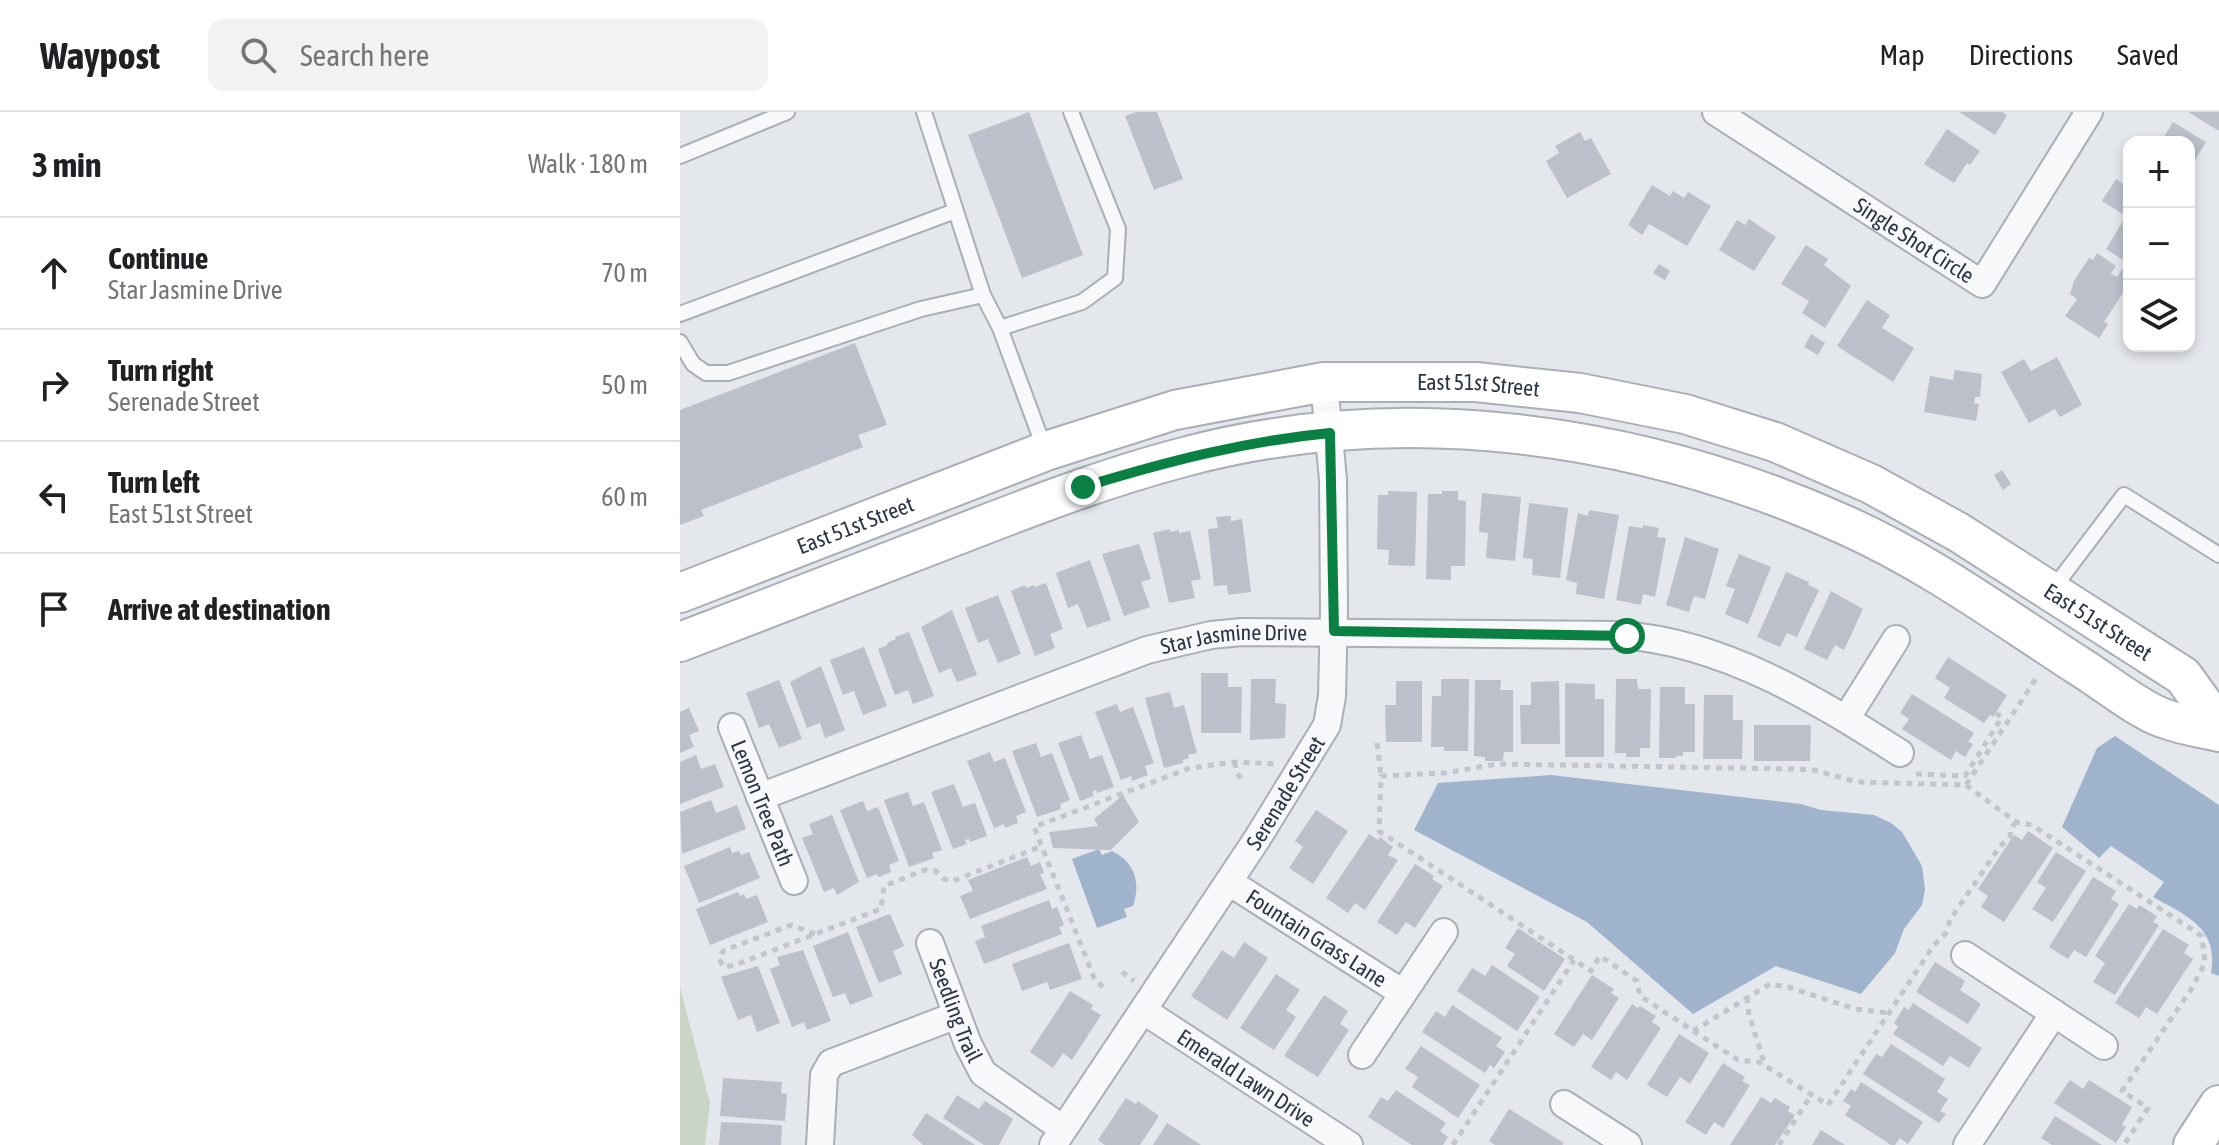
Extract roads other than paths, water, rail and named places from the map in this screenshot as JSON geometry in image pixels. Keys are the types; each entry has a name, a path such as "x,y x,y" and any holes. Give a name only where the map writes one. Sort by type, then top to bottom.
{"street":[{"name":"Single Shot Circle","path":"1716,112 1982,284 2089,112"},
{"name":"East 51st Street","path":"680,593 1046,451 1175,410 1327,408 1476,382 1580,393 1685,414 1775,442 1871,484 1958,532 2183,676 2219,726"},
{"name":"East 51st Street","path":"680,642 1083,487 1187,456 1283,437 1327,408"},
{"name":"East 51st Street","path":"1327,408 1377,429 1469,429 1581,442 1671,462 1758,488 1850,527 1934,573 2160,718 2219,732"},
{"name":"Serenade Street","path":"1058,1137 1229,882 1327,725 1332,696 1334,631 1327,408"},
{"name":"Star Jasmine Drive","path":"760,797 1147,650 1211,635 1242,632 1622,635 1668,641 1750,669 1796,690 1846,719 1904,764"},
{"path":"1846,719 1896,639"},
{"name":"Lemon Tree Path","path":"732,727 794,881"},
{"name":"Fountain Grass Lane","path":"1229,882 1403,993"},
{"path":"1362,1055 1444,932"},
{"name":"Seedling Trail","path":"930,943 974,1059 983,1073 1058,1137"},
{"path":"1965,955 2104,1046"},
{"name":"Emerald Lawn Drive","path":"1144,1011 1349,1145"},
{"path":"1967,1145 2054,1013"},
{"path":"820,1145 824,1075 831,1063 957,1015"},
{"path":"1564,1104 1618,1142"},
{"path":"2193,1145 2219,1105"}],"lane":[{"path":"680,156 787,112"},
{"path":"924,112 983,295 1000,328 1046,451"},
{"path":"1000,328 1082,302 1115,278 1118,229 1071,112"},
{"path":"680,314 955,211"},
{"path":"680,342 693,364 706,373 728,373 921,309 983,295"},
{"path":"2051,592 2124,495 2219,555"}],"water":[{"path":"2115,736 2219,805 2219,976 2211,973 2212,957 2205,933 2188,917 2153,897 2164,882 2111,846 2099,858 2062,827 2097,748"},
{"path":"1551,775 1874,815 1902,832 1922,866 1925,889 1922,905 1904,929 1895,953 1861,994 1776,966 1693,1014 1587,922 1414,830 1438,783"},
{"path":"1099,849 1102,855 1112,851 1126,861 1134,874 1136,889 1133,906 1124,909 1127,917 1097,928 1072,859"}]}
